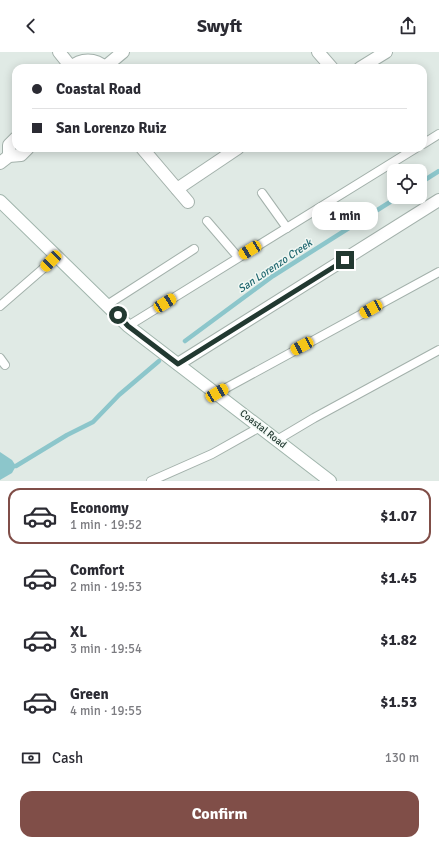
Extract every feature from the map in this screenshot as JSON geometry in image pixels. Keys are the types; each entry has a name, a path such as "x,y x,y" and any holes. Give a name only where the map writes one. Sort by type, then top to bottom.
{"street":[{"path":"59,52 69,64"},
{"path":"110,64 123,52"},
{"path":"318,52 328,64"},
{"path":"366,64 386,52"},
{"path":"76,64 86,60 100,64"},
{"path":"4,160 9,145 12,142"},
{"path":"4,160 21,155 24,152"},
{"path":"145,152 188,202"},
{"path":"177,189 232,152"},
{"path":"178,364 439,200"},
{"name":"Coastal Road","path":"0,201 128,326 330,481"}],"lane":[{"path":"427,142 439,134"},
{"path":"128,326 410,152"},
{"path":"262,193 287,228"},
{"path":"207,221 238,257"},
{"path":"107,305 194,249"},
{"path":"0,306 57,255"},
{"path":"217,393 439,272"},
{"path":"277,440 314,418 439,350"},
{"path":"151,481 212,454 260,427"}],"water":[{"path":"0,452 12,460 16,466 12,473 0,480"}],"waterway":[{"name":"San Lorenzo Creek","path":"427,179 439,171"},
{"name":"San Lorenzo Creek","path":"185,341 273,276 387,204"},
{"name":"San Lorenzo Creek","path":"16,466 67,435 93,422 119,395 159,361"}],"route":[{"path":"118,315 128,326 178,364 345,260"}]}
